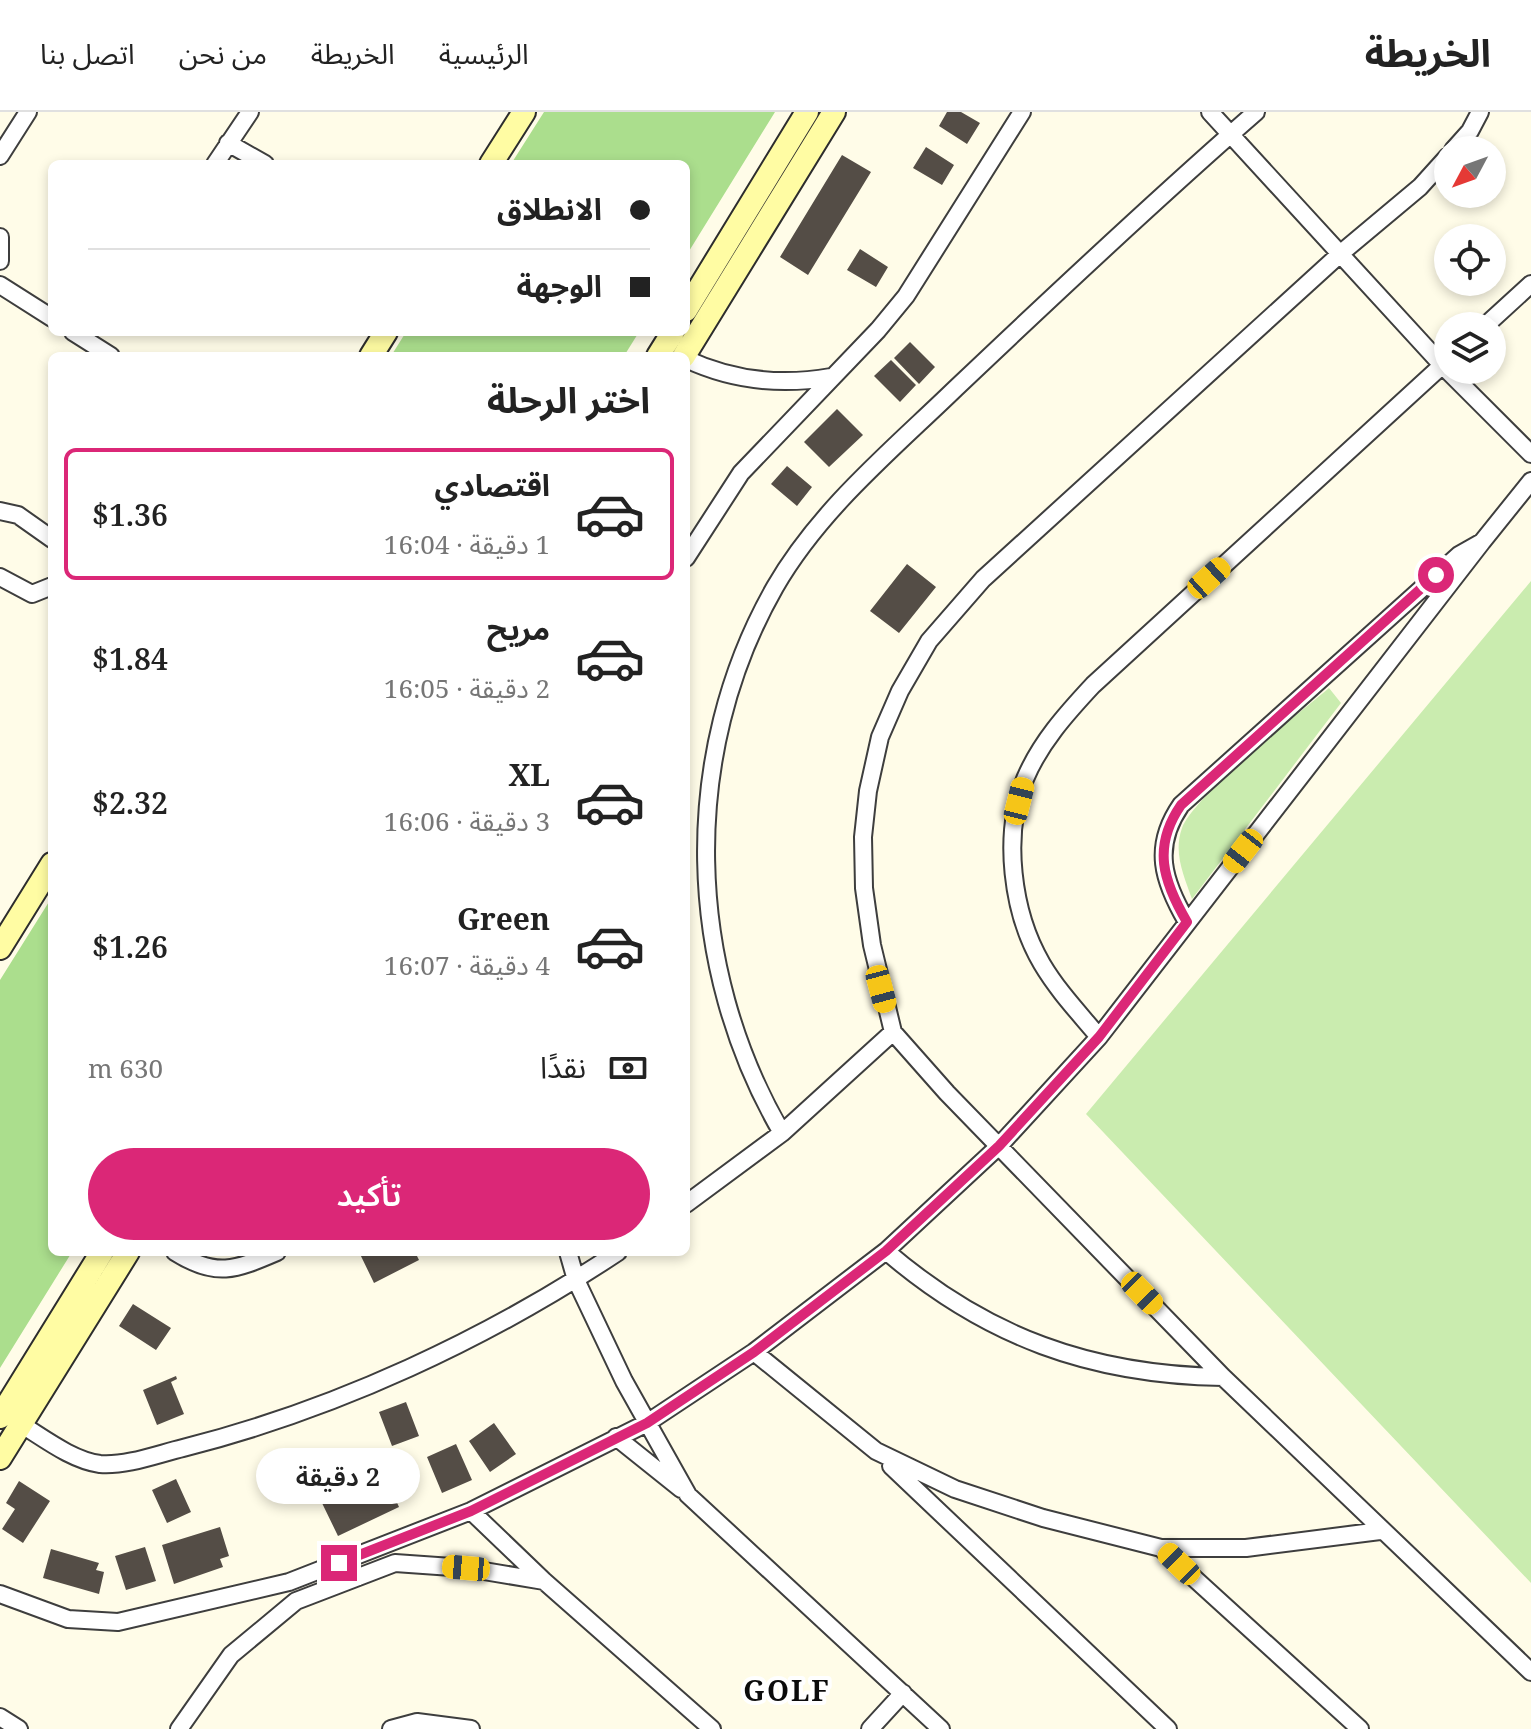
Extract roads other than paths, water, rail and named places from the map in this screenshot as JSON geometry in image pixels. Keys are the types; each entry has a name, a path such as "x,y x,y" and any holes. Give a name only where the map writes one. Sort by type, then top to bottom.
{"street":[{"path":"0,156 28,112"},
{"path":"217,160 250,112"},
{"path":"494,160 524,112"},
{"path":"690,303 807,112"},
{"path":"690,327 834,112"},
{"path":"690,552 741,473 878,330 906,296 1022,112"},
{"path":"1210,112 1434,351"},
{"path":"782,1133 750,1073 730,1018 706,892 705,809 727,704 746,647 776,586 853,488 1256,112"},
{"path":"1466,136 1480,112"},
{"path":"228,143 258,160"},
{"path":"1434,172 983,579 929,641 880,737 868,791 863,837 872,945 893,1032 1223,1377 1380,1531 1494,1633 1531,1672"},
{"path":"0,237 0,261"},
{"path":"1500,312 1531,284"},
{"path":"0,285 48,315"},
{"path":"79,336 105,352"},
{"path":"690,359 718,372 755,380 793,382 831,377"},
{"path":"1099,1037 1059,989 1025,928 1013,852 1014,821 1024,781 1043,745 1093,685 1434,372"},
{"path":"1466,384 1531,454"},
{"path":"0,1594 68,1619 118,1622 289,1582 471,1511 647,1423 754,1352 886,1251 999,1146 1099,1037 1531,481"},
{"path":"0,511 18,515 48,536"},
{"path":"1187,922 1173,898 1164,870 1167,825 1181,805 1459,555 1482,542"},
{"path":"0,577 32,594 48,588"},
{"path":"0,948 48,870"},
{"path":"690,1201 782,1133 893,1032"},
{"path":"886,1251 914,1275 976,1316 1052,1351 1139,1372 1223,1377"},
{"path":"0,1458 8,1418 100,1256"},
{"path":"8,1418 125,1256"},
{"path":"183,1256 211,1270 228,1270 266,1256"},
{"path":"569,1256 576,1280 647,1423 688,1495"},
{"path":"8,1418 83,1460 101,1464 197,1444 262,1424 401,1372 576,1280 612,1256"},
{"path":"754,1352 876,1451 1168,1729"},
{"path":"616,1437 688,1495 941,1729"},
{"path":"876,1451 969,1494 1043,1518 1161,1548 1246,1548 1380,1531"},
{"path":"471,1511 544,1581 712,1729"},
{"path":"388,1543 395,1563"},
{"path":"1161,1548 1360,1729"},
{"path":"179,1729 231,1655 296,1601 395,1563 466,1568 544,1581"},
{"path":"289,1582 296,1601"},
{"path":"870,1729 903,1693"},
{"path":"0,1717 19,1729"},
{"path":"391,1729 417,1722 437,1722 471,1729"}],"district":[{"name":"GOLF","path":"787,1691"}]}
